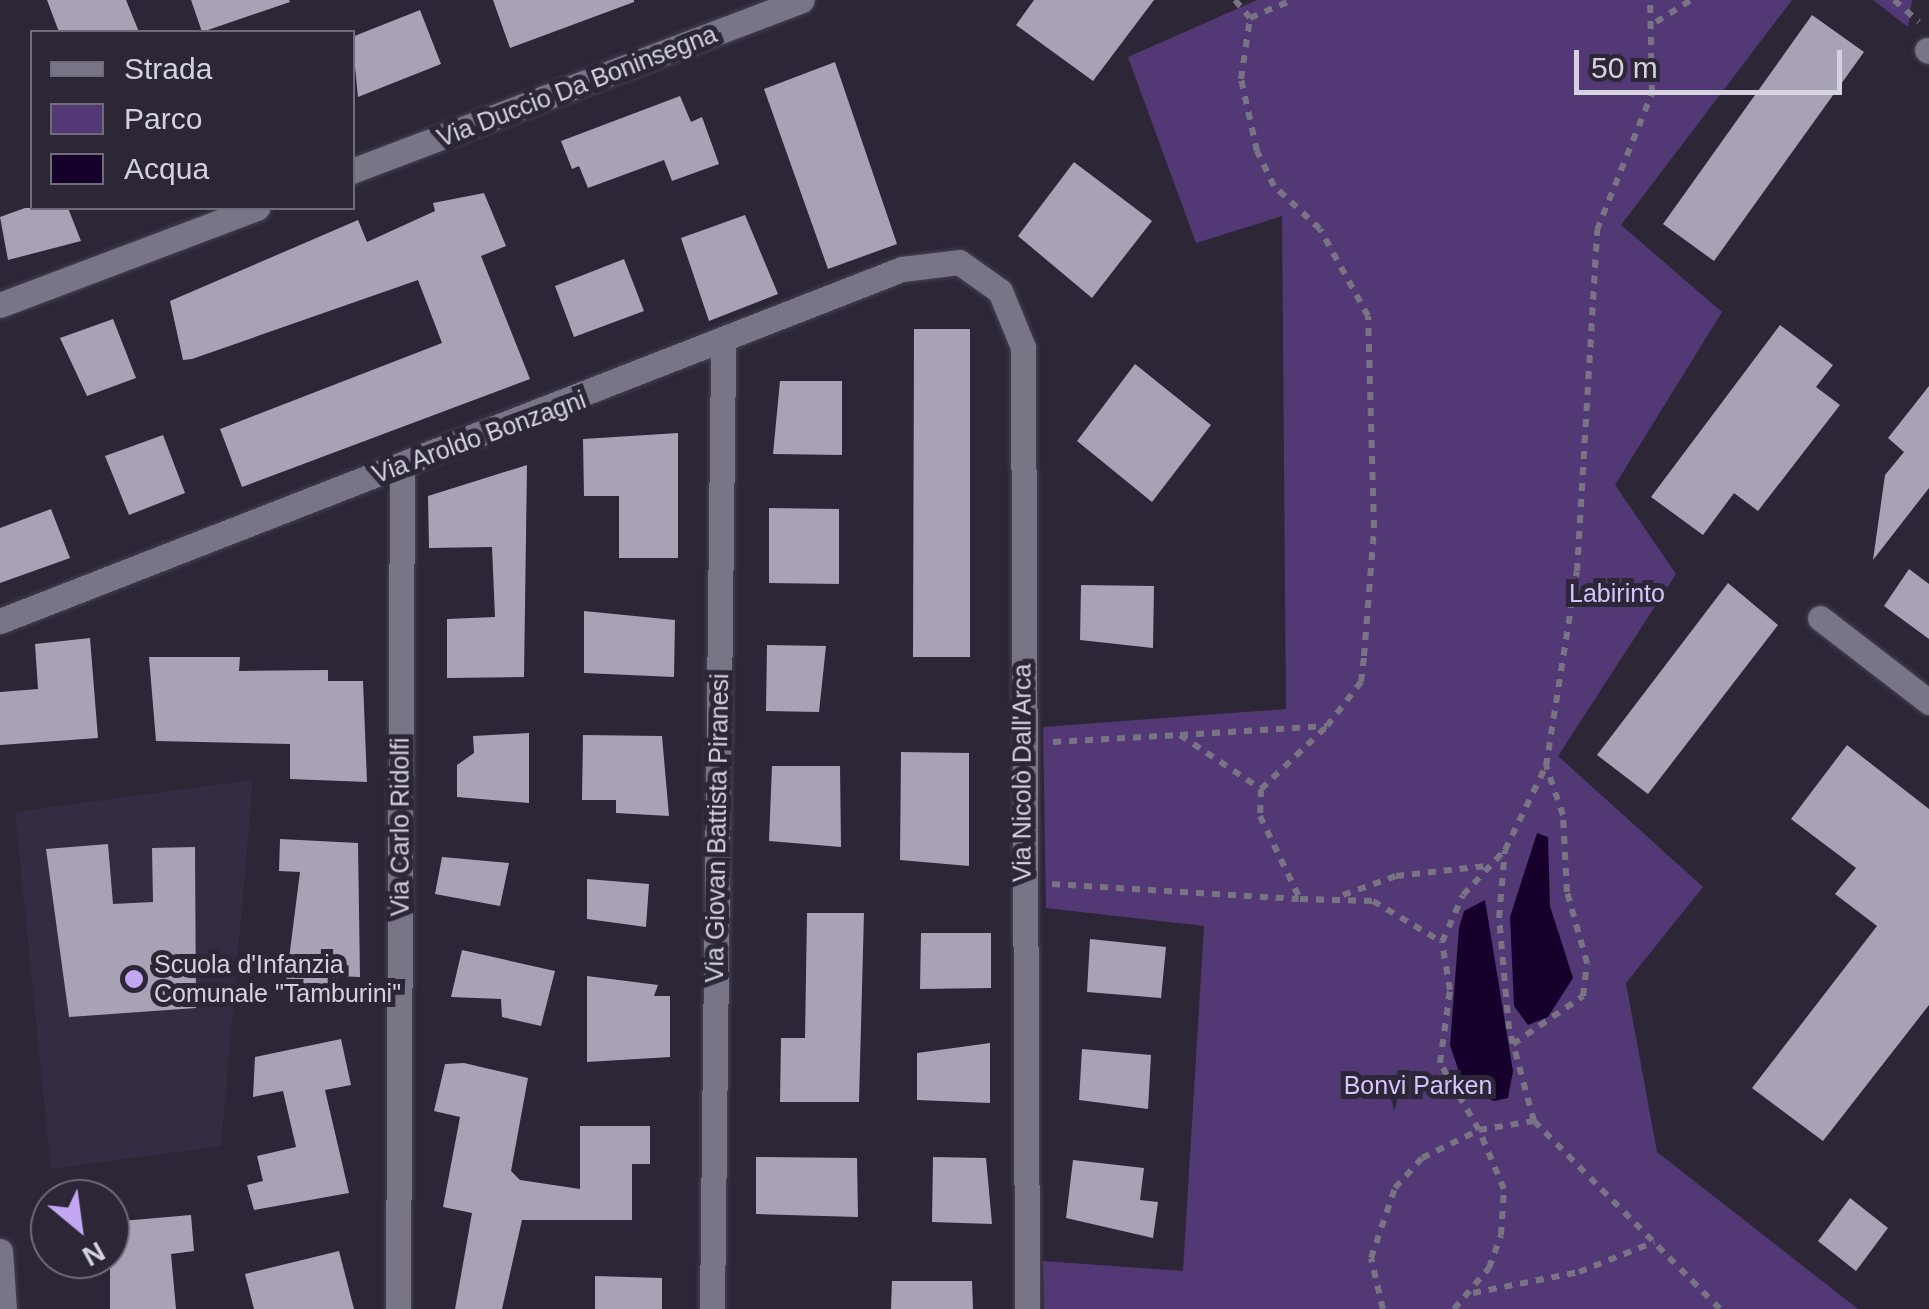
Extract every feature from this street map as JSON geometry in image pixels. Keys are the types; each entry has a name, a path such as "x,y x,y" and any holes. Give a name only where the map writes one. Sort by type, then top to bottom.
{"street":[{"name":"Via Duccio Da Boninsegna","path":"355,170 802,0"},
{"path":"0,305 252,210"},
{"name":"Via Aroldo Bonzagni","path":"0,620 723,347 902,270 959,262"},
{"name":"Via Nicolò Dall'Arca","path":"959,262 1000,291 1024,347 1021,882 1027,1309"},
{"name":"Via Giovan Battista Piranesi","path":"712,1309 723,347"},
{"name":"Via Carlo Ridolfi","path":"398,1309 402,466"},
{"path":"1820,618 1929,702"},
{"path":"0,1251 4,1309"}],"path":[{"path":"1235,0 1250,18 1240,79 1257,151 1274,186 1320,229 1368,316 1374,488 1361,682 1326,726 1261,789 1260,816 1300,900"},
{"path":"1250,18 1292,0"},
{"path":"1650,0 1656,22 1652,93 1597,230 1576,571 1546,766 1506,850 1500,918 1513,1044 1534,1120 1720,1309"},
{"path":"1656,22 1691,0"},
{"path":"1894,0 1928,44"},
{"path":"1022,744 1326,726"},
{"path":"1180,735 1261,789"},
{"path":"1513,1044 1583,996 1586,963 1567,892 1563,816 1546,766"},
{"path":"1454,1309 1472,1294 1501,1235 1504,1189 1478,1130 1440,1062 1450,990 1442,942 1488,866 1506,850"},
{"path":"1021,882 1300,900 1340,896 1396,876 1488,866"},
{"path":"1340,896 1391,909 1442,942"},
{"path":"1383,1309 1371,1258 1395,1188 1422,1158 1478,1130 1534,1120"},
{"path":"1472,1294 1579,1272 1654,1242"}],"shaded area":[{"name":"Scuola d'Infanzia Comunale \"Tamburini\"","path":"253,780 221,1146 51,1169 15,812"}],"green space":[{"name":"Bonvi Parken","path":"1257,0 1792,0 1621,225 1722,312 1615,485 1676,574 1558,756 1703,887 1626,983 1657,1152 1858,1309 1044,1309 1043,1261 1183,1271 1204,926 1046,908 1043,727 1286,709 1282,216 1196,243 1128,57"},
{"path":"1873,0 1912,0 1908,27"}],"water":[{"path":"1537,833 1548,837 1550,906 1573,978 1548,1017 1528,1025 1514,1006 1510,917"},
{"path":"1485,900 1513,1071 1508,1098 1494,1101 1464,1087 1450,1045 1459,928 1464,911"}],"building":[{"path":"47,0 126,0 138,30 58,30"},
{"path":"191,0 290,2 208,30 201,30"},
{"path":"493,0 634,0 634,2 510,48"},
{"path":"1034,0 1154,0 1093,81 1016,25"},
{"path":"420,10 441,64 358,97 355,36"},
{"path":"1812,15 1864,52 1714,261 1663,224"},
{"path":"835,62 897,244 828,269 764,89"},
{"path":"680,96 691,122 702,117 719,164 672,181 664,160 588,188 579,166 572,169 561,141"},
{"path":"1074,162 1152,221 1092,298 1018,236"},
{"path":"484,193 506,246 481,256 530,379 242,487 220,429 442,343 418,280 183,360 170,301 358,220 367,242 435,211 433,203"},
{"path":"25,208 69,210 81,241 8,260 0,217"},
{"path":"745,215 778,294 709,321 681,238"},
{"path":"624,259 644,311 574,337 555,286"},
{"path":"113,319 136,378 87,396 60,338"},
{"path":"1780,325 1833,365 1816,387 1840,405 1758,511 1734,493 1703,535 1651,497"},
{"path":"914,329 970,329 970,657 913,657"},
{"path":"1135,364 1211,425 1152,502 1077,441"},
{"path":"780,381 842,381 842,455 773,454"},
{"path":"1929,386 1929,488 1873,560 1885,475 1904,452 1888,438"},
{"path":"678,433 678,558 619,558 619,496 584,496 583,439"},
{"path":"163,435 185,493 129,515 105,456"},
{"path":"527,465 524,677 447,678 447,619 495,617 492,547 429,548 428,496"},
{"path":"769,508 839,509 839,584 769,583"},
{"path":"51,509 70,558 0,583 0,528"},
{"path":"1909,569 1929,584 1929,639 1884,606"},
{"path":"1728,583 1778,625 1648,794 1597,755"},
{"path":"1081,585 1154,586 1153,648 1080,640"},
{"path":"584,611 675,620 674,677 584,673"},
{"path":"90,638 98,738 0,745 0,692 38,689 35,644"},
{"path":"767,645 826,646 819,712 766,711"},
{"path":"149,657 240,657 239,671 328,670 328,681 363,681 367,782 290,779 290,744 156,741"},
{"path":"529,733 529,803 457,797 457,765 474,753 473,736"},
{"path":"583,735 662,736 669,816 616,813 616,800 582,800"},
{"path":"1847,745 1929,809 1929,1005 1823,1141 1752,1088 1877,926 1835,894 1856,868 1791,819"},
{"path":"901,752 969,753 969,866 900,860"},
{"path":"772,766 840,766 841,847 769,841"},
{"path":"280,839 358,843 360,977 338,976 336,992 285,990 300,872 279,871"},
{"path":"108,844 113,904 153,902 152,848 195,847 196,1008 69,1017 46,849"},
{"path":"442,857 509,863 500,906 435,894"},
{"path":"587,879 649,884 646,927 587,919"},
{"path":"807,913 864,913 859,1102 780,1102 781,1038 805,1038"},
{"path":"921,933 991,933 991,988 920,989"},
{"path":"1090,939 1166,947 1161,998 1087,992"},
{"path":"462,950 555,971 541,1026 502,1017 501,999 451,997"},
{"path":"587,976 658,985 654,996 670,996 670,1057 587,1062"},
{"path":"341,1039 351,1085 325,1090 349,1193 254,1210 247,1185 263,1181 257,1156 296,1147 283,1091 253,1097 255,1057"},
{"path":"990,1043 990,1103 917,1100 917,1053"},
{"path":"1082,1049 1151,1055 1148,1109 1079,1100"},
{"path":"464,1063 528,1078 511,1171 520,1180 580,1189 580,1126 650,1126 650,1164 632,1164 632,1220 522,1220 502,1309 455,1309 472,1213 443,1207 460,1117 434,1111 445,1064"},
{"path":"756,1157 857,1158 858,1217 756,1214"},
{"path":"933,1157 986,1158 992,1224 932,1222"},
{"path":"1073,1160 1144,1168 1140,1200 1158,1202 1153,1238 1066,1218"},
{"path":"1850,1198 1888,1228 1856,1271 1818,1241"},
{"path":"191,1215 194,1251 171,1254 176,1309 110,1309 110,1279 130,1279 130,1220"},
{"path":"339,1251 354,1309 254,1309 245,1274"},
{"path":"595,1276 662,1278 662,1309 595,1309"},
{"path":"892,1281 972,1281 973,1309 891,1309"}],"place":[{"name":"Scuola d'Infanzia Comunale \"Tamburini\"","path":"134,979"}],"park label":[{"name":"Labirinto","path":"1617,593"}]}
